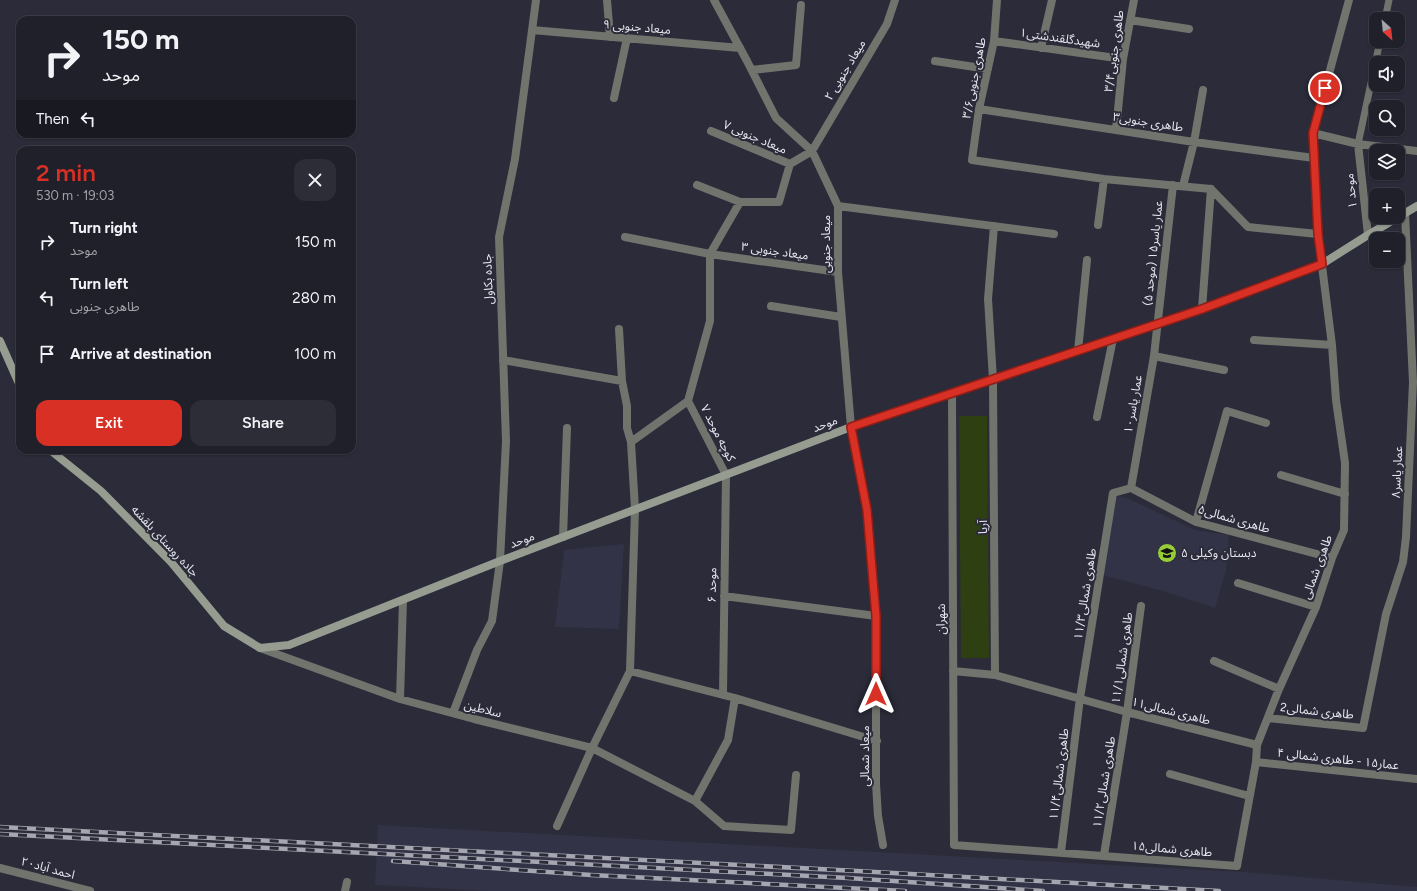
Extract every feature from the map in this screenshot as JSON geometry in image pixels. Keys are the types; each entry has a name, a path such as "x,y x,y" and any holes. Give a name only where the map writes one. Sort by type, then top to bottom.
{"street":[{"name":"جاده بکاول","path":"453,713 477,650 492,621 500,561 506,441 499,237 515,159 536,0"},
{"path":"607,0 610,37"},
{"name":"میعاد جنوبی","path":"714,0 776,118 812,151 838,206 838,272 851,427"},
{"name":"میعاد جنوبی ۲","path":"812,151 887,24 895,0"},
{"name":"طاهری جنوبی۳/۶","path":"997,0 994,41 979,109 972,160 1104,179"},
{"path":"1041,48 1052,0"},
{"name":"طاهری جنوبی۳/۴","path":"1116,130 1123,59 1134,0"},
{"name":"طاهری شمالی","path":"1237,866 1256,762 1257,745 1279,688 1316,607 1332,558 1344,530 1345,463 1336,400 1332,345 1318,234 1313,133 1350,0"},
{"path":"752,70 796,66 801,5"},
{"path":"1130,20 1189,29"},
{"name":"میعاد جنوبی ۹","path":"532,30 740,48"},
{"path":"614,98 627,38"},
{"name":"شهیدگلقندشتی۱","path":"994,41 1123,59"},
{"path":"935,61 988,69"},
{"path":"1183,186 1194,142 1203,90"},
{"name":"طاهری جنوبی۳","path":"979,109 1194,142 1314,158"},
{"name":"میعاد جنوبی ۷","path":"711,131 790,164"},
{"path":"1313,133 1358,144 1417,151"},
{"name":"موحد ۱","path":"1358,144 1368,235"},
{"path":"697,185 740,202 779,202 790,164 812,151"},
{"path":"1098,225 1104,179 1211,189 1248,227 1318,234"},
{"name":"عمار یاسر۱۵ (موحد ۵)","path":"1158,324 1172,185"},
{"path":"1202,309 1211,189"},
{"path":"631,442 688,401 710,321 710,254 740,202"},
{"path":"838,206 1054,234"},
{"name":"موحد","path":"1405,213 1417,206"},
{"name":"عمار یاسر۸","path":"1363,728 1386,614 1403,562 1406,537 1413,382 1415,369 1405,213"},
{"name":"موحد","path":"260,648 289,645 500,561 851,427 1202,309 1322,264 1386,224"},
{"name":"آریا","path":"994,226 988,299 994,380 996,674"},
{"name":"میعاد جنوبی ۳","path":"625,237 710,254 838,272"},
{"path":"1078,351 1087,260"},
{"path":"771,306 841,317"},
{"name":"عمار یاسر۱۰","path":"1131,488 1154,356 1158,324"},
{"path":"557,826 592,748 630,671 636,510 631,442 627,428 627,406 622,381 619,329"},
{"path":"1097,417 1113,339"},
{"path":"1254,340 1332,345"},
{"path":"0,341 16,377"},
{"path":"1154,356 1224,370"},
{"path":"503,360 622,381"},
{"name":"شهران","path":"952,394 954,845"},
{"name":"کوچه موحد ۷","path":"688,401 726,475"},
{"path":"1196,522 1227,411 1266,423"},
{"name":"میعاد شمالی","path":"851,427 867,510 876,616 876,741 878,816 883,845"},
{"path":"563,537 567,428"},
{"name":"جاده روستای بلقشه","path":"55,454 101,491 171,562 224,626 260,648"},
{"name":"موحد ۶","path":"723,695 726,475"},
{"path":"1280,475 1345,494"},
{"name":"طاهری شمالی۱۱/۳","path":"1080,698 1113,493 1131,488"},
{"name":"طاهری شمالی۵","path":"1131,488 1196,522 1332,558"},
{"path":"1238,583 1316,607"},
{"path":"724,596 876,616"},
{"path":"400,699 403,600"},
{"name":"طاهری شمالی۱۱/۱","path":"1127,712 1141,606"},
{"name":"سلاطین","path":"260,648 400,699 592,748 695,801 724,826 791,830 796,775"},
{"path":"1214,661 1279,688"},
{"path":"630,671 735,698 876,741"},
{"name":"طاهری شمالی۱۱","path":"953,671 996,674 1127,712 1257,745"},
{"path":"695,801 728,740 735,698"},
{"name":"طاهری شمالی۱۱/۴","path":"1061,852 1080,698"},
{"name":"طاهری شمالی۱۱/۲","path":"1104,855 1127,712"},
{"name":"طاهری شمالی2","path":"1268,718 1363,728"},
{"name":"عمار۱۵ - طاهری شمالی ۴","path":"1256,762 1417,779"},
{"path":"1170,774 1249,796"},
{"name":"طاهری شمالی۱۵","path":"954,845 1237,866"},
{"name":"احمد آباد۲۰","path":"0,868 90,891"},
{"path":"345,891 347,882"}],"lane":[{"path":"1386,12 1389,0"},
{"path":"1358,144 1379,48"}],"shaded area":[{"name":"دبستان وکیلی ۵","path":"1115,496 1127,498 1195,530 1229,535 1226,570 1215,608 1163,591 1103,575"},
{"path":"624,544 619,629 555,627 564,550"},
{"path":"378,825 1244,872 1417,887 1417,891 489,891 375,885"}],"green space":[{"path":"959,416 987,416 989,658 961,658"}],"railway":[{"path":"0,827 1219,891"},
{"path":"0,834 848,878 1043,891"},
{"path":"393,861 591,875 905,891"}],"place":[{"name":"دبستان وکیلی ۵","path":"1167,553"}],"route":[{"path":"876,694 876,616 867,510 851,427 1202,309 1322,264 1318,234 1313,133 1325,88"}]}
